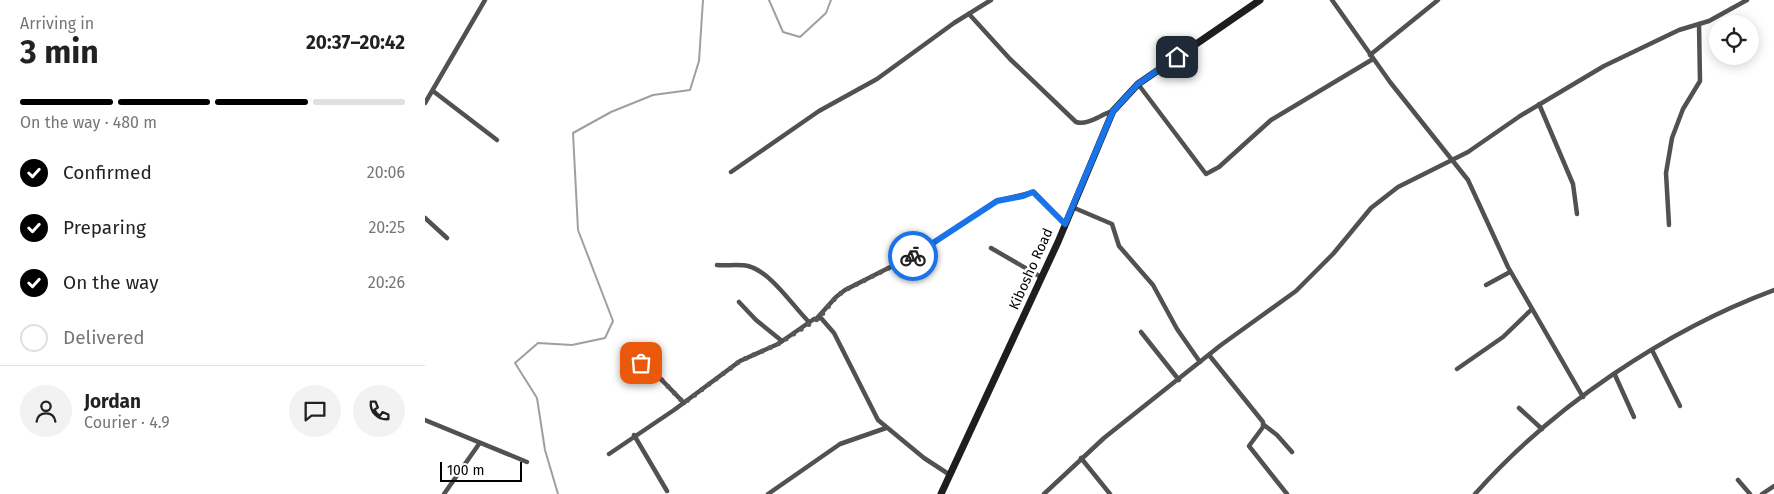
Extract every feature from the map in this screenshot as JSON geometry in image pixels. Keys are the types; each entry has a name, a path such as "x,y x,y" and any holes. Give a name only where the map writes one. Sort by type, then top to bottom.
{"street":[{"path":"425,103 485,0"},
{"path":"731,172 819,110 877,79 991,0"},
{"path":"1331,0 1371,57 1454,160 1473,188 1490,233 1510,272 1583,397"},
{"path":"1138,84 1206,174 1219,167 1271,120 1371,57 1438,0"},
{"path":"1044,494 1081,458 1200,362 1296,291 1333,254 1371,208 1386,196 1415,178 1454,160 1539,104 1604,66 1679,30 1699,24 1747,0"},
{"name":"Kibosho Road","path":"941,494 1065,224 1113,111 1138,84 1258,1"},
{"path":"969,14 1010,59 1076,122 1087,123 1103,113 1113,111"},
{"path":"1669,225 1667,173 1672,138 1683,109 1699,81 1699,24"},
{"path":"433,91 497,140"},
{"path":"1539,104 1573,184 1577,214"},
{"path":"609,454 634,435 684,403 740,361 782,341 809,322 819,318 836,297 845,290 922,251 997,201 1034,192 1065,224"},
{"path":"1072,207 1112,224 1119,246 1153,285 1177,329 1200,362"},
{"path":"425,218 447,238"},
{"path":"991,248 1041,277"},
{"path":"717,265 737,265 756,269 771,281 809,322"},
{"path":"1485,285 1510,272"},
{"path":"1475,494 1542,429 1615,375 1701,321 1774,290"},
{"path":"739,302 756,320 782,341"},
{"path":"1457,370 1477,353 1498,341 1532,309"},
{"path":"819,318 825,320 834,333 875,414 886,428 950,475"},
{"path":"1141,332 1179,380"},
{"path":"1652,350 1680,406"},
{"path":"1209,355 1264,425 1277,435 1292,452"},
{"path":"641,363 657,375 684,403"},
{"path":"1615,375 1634,417"},
{"path":"1519,408 1542,429"},
{"path":"425,420 479,444 527,462"},
{"path":"1264,425 1249,446 1287,494"},
{"path":"768,494 840,444 886,428"},
{"path":"634,435 667,491"},
{"path":"444,494 479,444"},
{"path":"1081,458 1109,494"},
{"path":"1738,480 1750,494"},
{"path":"1761,494 1774,486"}],"waterway":[{"path":"558,494 545,450 537,398 515,363 538,343 572,345 605,338 613,321 578,230 573,133 611,112 653,95 690,90 699,61 703,0"},
{"path":"769,0 783,32 800,37 826,13 831,0"}],"way so far":[{"path":"641,363 650,368 684,403 740,361 778,344 813,319 819,318 836,297 845,290 913,256"}],"route":[{"path":"913,256 1004,198 1019,197 1033,192 1065,224 1113,111 1120,101 1138,84 1177,57"}]}
